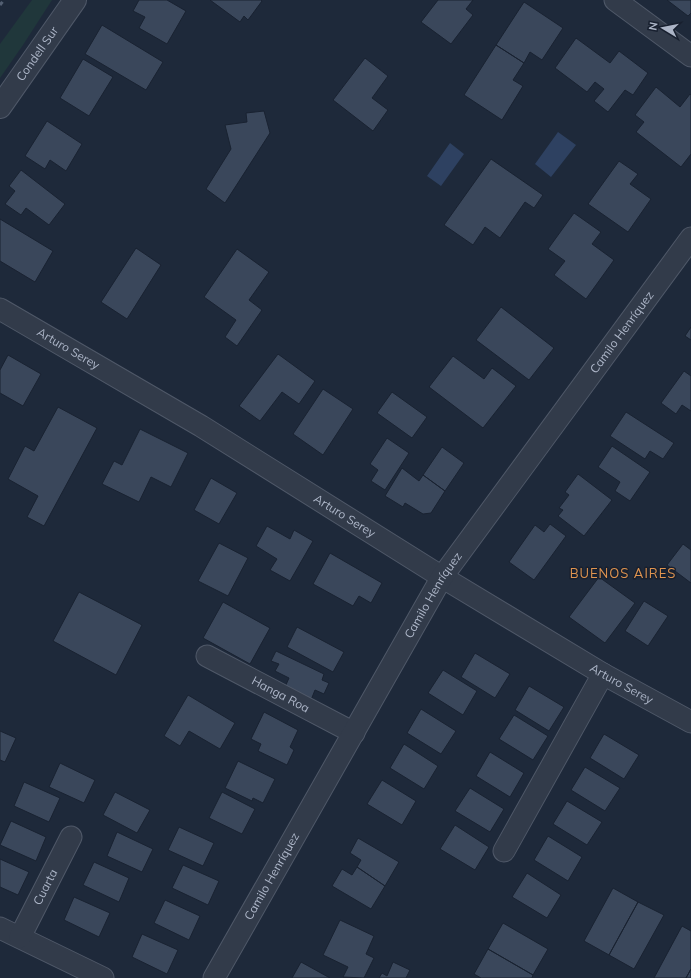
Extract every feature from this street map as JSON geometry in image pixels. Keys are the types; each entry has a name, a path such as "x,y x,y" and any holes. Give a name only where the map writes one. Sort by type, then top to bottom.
{"street":[{"name":"Condell Sur","path":"0,107 75,0"},
{"path":"616,0 691,56"},
{"name":"Camilo Henríquez","path":"214,978 442,577 691,238"},
{"name":"Arturo Serey","path":"0,308 201,426 442,577 603,674 691,722"},
{"name":"Hanga Roa","path":"207,656 354,733"},
{"path":"504,851 603,674"},
{"name":"Cuarta","path":"20,938 71,836"},
{"path":"0,928 103,978"}],"green space":[{"path":"32,0 52,0 0,78 0,44"}],"water":[{"path":"558,132 576,145 551,177 535,164"},
{"path":"450,143 464,154 441,186 427,176"}],"building":[{"path":"139,0 167,0 186,11 167,44 139,28 145,17 133,11"},
{"path":"210,0 262,1 248,20 244,16 240,22"},
{"path":"438,0 473,0 466,9 473,15 451,44 421,22"},
{"path":"667,0 691,0 691,13 688,16"},
{"path":"524,2 563,28 542,60 530,52 524,63 496,45"},
{"path":"102,25 163,62 146,90 85,54"},
{"path":"576,38 610,63 619,51 648,73 633,95 625,90 608,112 594,101 604,89 595,82 587,92 555,68"},
{"path":"496,45 524,63 513,80 523,86 502,120 464,95"},
{"path":"365,58 388,76 372,98 388,110 373,131 333,100"},
{"path":"83,59 113,77 89,116 60,98"},
{"path":"656,87 680,107 690,94 691,95 691,154 681,167 636,132 644,122 635,115"},
{"path":"264,111 270,133 225,203 206,189 231,149 225,125 247,122 246,113"},
{"path":"47,121 82,144 66,171 50,160 45,169 25,156"},
{"path":"491,159 543,195 534,208 525,202 500,238 485,227 473,245 444,225"},
{"path":"619,161 638,174 630,184 651,199 628,232 588,204"},
{"path":"21,170 65,204 49,225 26,208 21,215 5,204 15,191 9,186"},
{"path":"574,213 601,232 592,244 614,260 586,299 554,275 565,261 548,249"},
{"path":"0,219 53,251 35,282 0,261"},
{"path":"136,248 161,265 127,319 101,302"},
{"path":"237,249 269,272 249,300 262,310 237,346 225,337 236,320 204,297"},
{"path":"501,307 554,348 529,380 476,340"},
{"path":"691,327 691,340 685,336"},
{"path":"278,354 315,381 299,404 282,392 260,421 239,406"},
{"path":"8,355 41,374 23,406 0,393 0,370"},
{"path":"453,356 484,379 492,368 516,386 483,428 429,387"},
{"path":"684,371 691,376 691,411 682,405 676,414 661,403"},
{"path":"323,389 353,409 323,455 293,434"},
{"path":"392,392 427,417 412,438 377,413"},
{"path":"58,407 97,428 44,526 27,517 38,496 8,479 25,446 34,451"},
{"path":"626,412 674,443 663,459 650,451 645,459 610,436"},
{"path":"140,429 188,453 171,487 151,477 139,502 102,484 114,461 122,465"},
{"path":"387,438 409,453 385,490 371,481 378,470 370,464"},
{"path":"612,446 650,472 630,501 615,491 620,482 598,467"},
{"path":"442,447 464,463 445,491 423,475"},
{"path":"402,468 419,481 423,475 445,491 431,513 423,514 405,503 403,507 385,496"},
{"path":"578,474 612,500 584,536 558,516 563,510 559,508 569,495 565,492"},
{"path":"211,478 237,493 219,524 194,510"},
{"path":"550,524 566,536 534,580 509,562 535,525 544,532"},
{"path":"267,526 290,539 294,530 313,541 290,581 270,570 277,559 256,546"},
{"path":"219,543 248,558 228,596 198,581"},
{"path":"683,544 691,550 691,583 667,565"},
{"path":"330,553 382,583 371,603 359,596 353,606 313,584"},
{"path":"599,577 635,603 605,643 569,617"},
{"path":"79,592 142,625 116,675 53,641"},
{"path":"644,601 668,616 648,646 625,631"},
{"path":"223,602 270,628 250,664 203,638"},
{"path":"297,627 344,652 333,672 287,647"},
{"path":"276,651 324,674 322,680 329,683 324,694 315,690 311,700 285,687 289,678 275,671 279,664 271,661"},
{"path":"475,653 510,674 495,698 461,677"},
{"path":"443,670 477,691 463,715 428,693"},
{"path":"529,686 564,707 549,731 515,710"},
{"path":"188,695 235,723 220,749 189,731 180,746 164,736"},
{"path":"421,709 456,731 441,754 407,733"},
{"path":"264,712 298,730 290,747 294,750 287,765 258,751 261,744 251,739"},
{"path":"514,715 548,736 533,760 499,739"},
{"path":"0,731 16,738 5,762 0,760"},
{"path":"604,734 639,755 624,779 590,758"},
{"path":"404,744 438,766 424,789 390,768"},
{"path":"490,752 524,773 510,797 476,776"},
{"path":"238,761 275,779 263,803 253,798 252,801 225,788"},
{"path":"60,763 95,780 84,803 49,787"},
{"path":"585,767 620,788 605,811 571,790"},
{"path":"382,780 416,801 402,825 367,804"},
{"path":"24,782 60,798 49,822 14,806"},
{"path":"470,788 504,809 490,832 455,811"},
{"path":"115,792 150,810 137,833 103,815"},
{"path":"222,792 255,809 242,834 209,818"},
{"path":"567,801 602,822 587,845 553,824"},
{"path":"11,821 46,837 36,861 0,845"},
{"path":"455,825 489,847 475,870 440,849"},
{"path":"179,827 214,843 203,866 168,850"},
{"path":"117,832 153,849 142,872 107,856"},
{"path":"548,836 582,857 568,881 534,860"},
{"path":"358,838 399,862 385,886 357,867 361,860 350,853"},
{"path":"0,859 29,872 18,895 0,887"},
{"path":"94,862 129,878 119,902 83,885"},
{"path":"183,865 219,881 208,905 172,888"},
{"path":"357,867 385,886 371,909 332,886 342,869 352,875"},
{"path":"527,873 561,895 547,918 512,897"},
{"path":"613,888 638,902 609,955 584,941"},
{"path":"74,897 110,913 99,937 64,920"},
{"path":"165,900 200,916 189,940 154,923"},
{"path":"638,902 664,915 634,969 609,955"},
{"path":"340,920 374,936 366,954 374,958 364,978 343,977 348,967 323,955"},
{"path":"503,923 548,949 533,975 488,949"},
{"path":"682,926 691,931 691,969 686,978 654,978"},
{"path":"142,934 178,950 167,974 132,957"},
{"path":"488,949 533,975 532,978 481,978 474,974"},
{"path":"301,962 330,978 292,978"},
{"path":"393,962 410,970 406,978 379,978 382,973 387,976"},
{"path":"691,969 691,978 686,978"}],"railway":[{"path":"0,5 4,0"}],"district":[{"name":"BUENOS AIRES","path":"623,573"}]}
